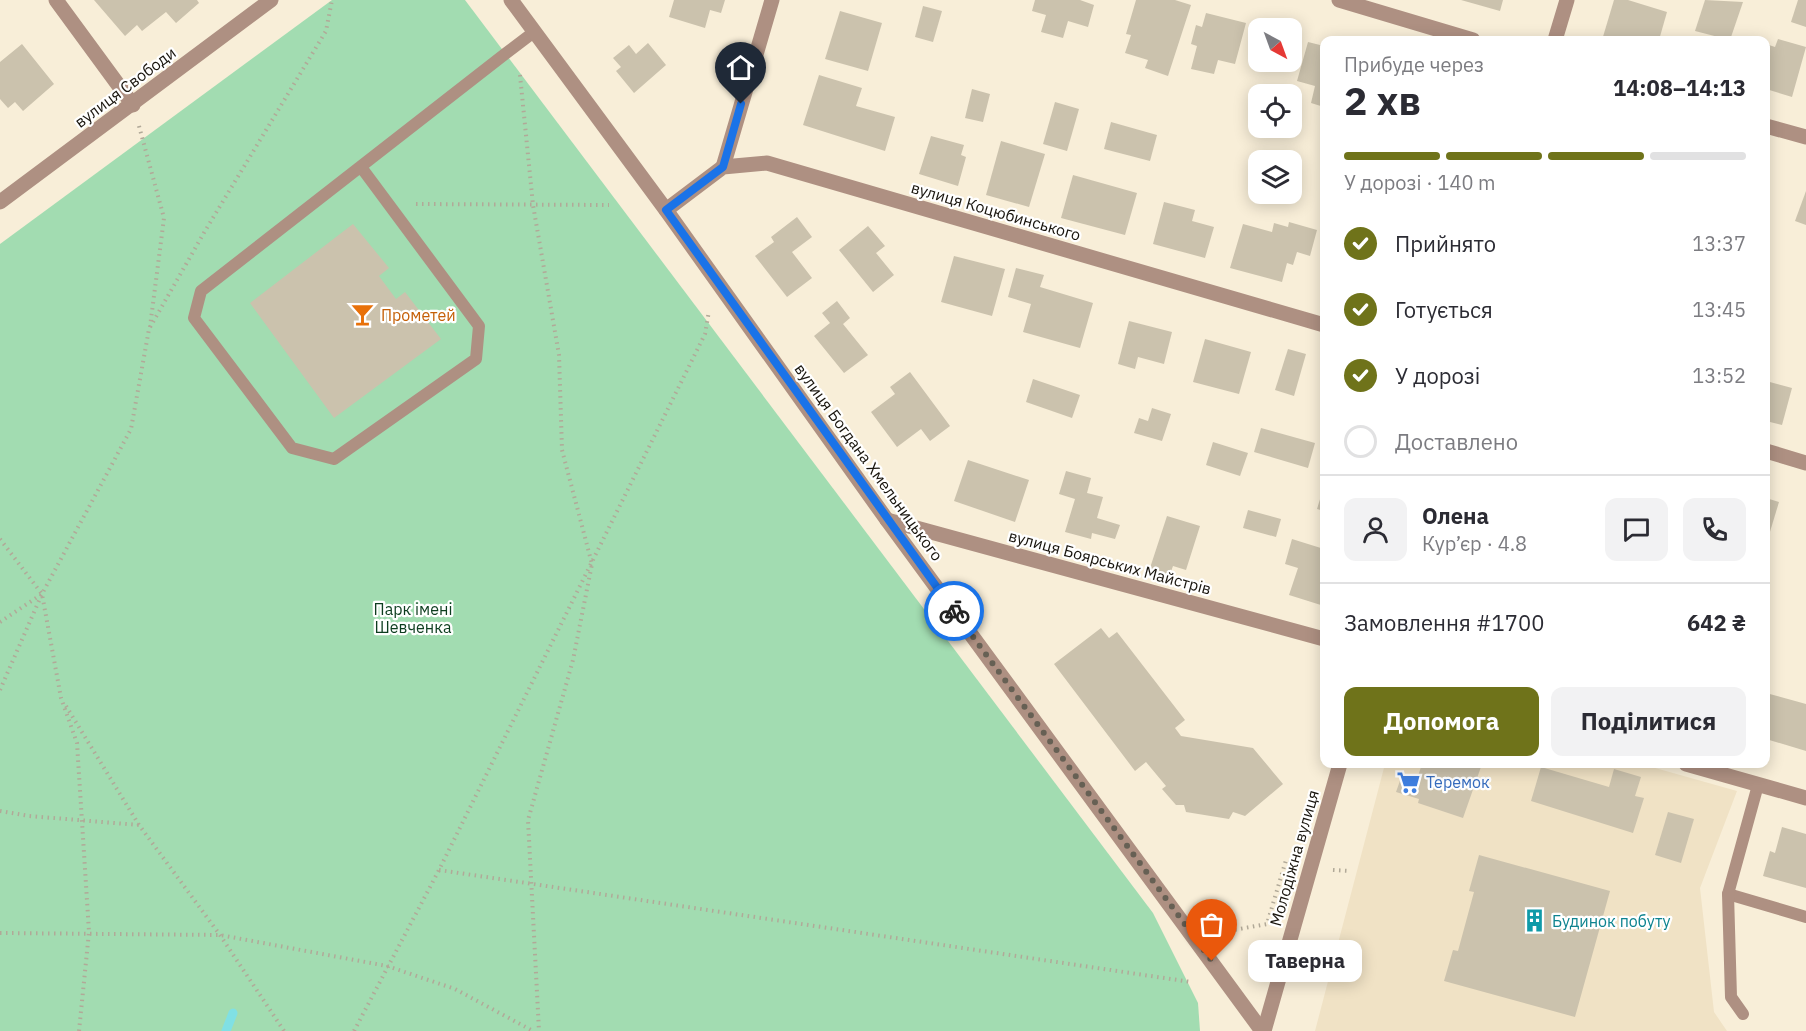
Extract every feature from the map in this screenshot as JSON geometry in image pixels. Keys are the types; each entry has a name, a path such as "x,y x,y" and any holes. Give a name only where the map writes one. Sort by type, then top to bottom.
{"street":[{"path":"56,0 133,105"},
{"name":"вулиця Свободи","path":"0,202 271,0"},
{"name":"вулиця Богдана Хмельницького","path":"511,0 711,271 887,520 1263,1031"},
{"path":"666,210 723,167 772,0"},
{"path":"1339,0 1460,36"},
{"path":"1556,36 1567,0"},
{"path":"1770,127 1806,138"},
{"name":"вулиця Коцюбинського","path":"723,167 766,163 1320,324"},
{"path":"1770,452 1806,463"},
{"name":"вулиця Боярських Майстрів","path":"887,520 1320,638"},
{"name":"Молодіжна вулиця","path":"1263,1031 1339,768"},
{"path":"1700,768 1806,798"}],"lane":[{"path":"361,167 391,204 479,326 476,359 334,459 292,448 194,318 201,291 534,32"},
{"path":"1743,1014 1731,997 1728,894 1758,785"},
{"path":"1728,894 1806,917"}],"path":[{"path":"149,329 205,231 326,31 332,0"},
{"path":"520,75 533,205 559,355 562,450 592,564 573,660 528,820 539,1031"},
{"path":"0,690 42,594 131,429 149,329 164,218 133,105"},
{"path":"391,204 609,205"},
{"path":"354,1031 439,870 705,334 711,271"},
{"path":"0,539 42,594 61,698 77,743 89,932 79,1031"},
{"path":"0,622 42,594"},
{"path":"61,698 139,825 220,935 284,1031"},
{"path":"0,811 81,821 139,825"},
{"path":"1200,944 1228,931 1267,924 1286,860 1310,868 1350,871"},
{"path":"439,870 1191,982"},
{"path":"0,933 89,932 220,935 387,966 455,989 533,1031"}],"shaded area":[{"path":"1384,768 1655,768 1737,791 1700,888 1714,1012 1727,1031 1315,1031"}],"green space":[{"name":"Парк імені Шевченка","path":"332,0 465,0 1153,913 1198,1003 1200,1031 0,1031 0,244"}],"building":[{"path":"94,0 197,0 199,3 176,23 166,12 142,31 137,25 125,36"},
{"path":"674,0 725,0 721,13 710,10 705,28 669,17"},
{"path":"1035,0 1080,0 1094,5 1088,27 1068,21 1063,38 1041,32 1046,15 1032,11"},
{"path":"1136,0 1175,0 1191,5 1168,76 1145,68 1148,60 1125,53 1131,35 1126,34"},
{"path":"1461,0 1503,0 1500,11"},
{"path":"1614,0 1628,0 1667,12 1660,36 1603,36"},
{"path":"1705,0 1743,2 1731,36 1714,36 1695,31"},
{"path":"1798,0 1806,0 1806,27 1791,22"},
{"path":"923,6 942,11 933,42 915,37"},
{"path":"840,11 882,23 868,71 825,59"},
{"path":"1206,13 1246,23 1235,64 1218,60 1214,74 1191,69 1197,46 1191,44 1196,25 1202,27"},
{"path":"1778,39 1806,47 1792,97 1770,90 1770,45 1775,47"},
{"path":"1308,42 1320,45 1320,106 1311,103 1315,86 1297,81 1300,72 1302,72"},
{"path":"648,43 666,65 634,93 616,71 621,67 613,58 629,45 636,54"},
{"path":"22,44 54,84 23,111 15,102 8,108 0,99 0,62"},
{"path":"819,75 862,88 856,106 895,117 885,151 803,125"},
{"path":"972,89 990,94 983,122 965,118"},
{"path":"1055,102 1079,109 1067,151 1043,144"},
{"path":"1111,122 1157,135 1150,161 1104,149"},
{"path":"931,136 964,145 961,155 966,157 958,186 919,174"},
{"path":"1001,141 1045,154 1029,207 986,195"},
{"path":"1073,175 1137,193 1125,235 1061,218"},
{"path":"1806,191 1806,225 1795,221"},
{"path":"1164,202 1195,210 1192,221 1214,227 1205,258 1153,244"},
{"path":"797,217 812,237 792,252 812,278 787,297 755,256 774,242 771,237"},
{"path":"1289,222 1317,230 1310,256 1297,252 1293,265 1287,263 1282,282 1230,268 1243,224 1272,232 1274,223 1288,227"},
{"path":"353,224 389,268 379,276 396,299 405,292 441,339 334,418 250,303"},
{"path":"868,226 885,246 876,253 894,275 873,292 839,250"},
{"path":"954,256 1005,269 992,316 941,302"},
{"path":"1016,268 1044,275 1040,287 1093,303 1080,348 1023,332 1031,304 1008,297"},
{"path":"837,301 850,318 843,324 868,355 844,373 814,336 830,323 822,313"},
{"path":"1129,321 1172,332 1164,364 1138,357 1135,369 1118,364"},
{"path":"1205,339 1251,352 1239,394 1193,382"},
{"path":"1288,349 1306,354 1294,396 1275,390"},
{"path":"910,372 950,426 930,441 921,429 897,447 871,412 895,394 890,387"},
{"path":"1033,379 1080,395 1072,418 1026,402"},
{"path":"1770,382 1792,388 1782,425 1770,422"},
{"path":"1152,408 1171,414 1162,441 1134,433 1139,418 1148,421"},
{"path":"1261,428 1315,443 1308,468 1254,452"},
{"path":"1213,442 1248,453 1240,476 1206,465"},
{"path":"968,460 1029,480 1015,522 954,501"},
{"path":"1066,471 1091,478 1087,493 1103,497 1097,518 1120,525 1115,539 1092,533 1091,539 1065,532 1075,499 1059,494"},
{"path":"1770,499 1779,502 1770,532"},
{"path":"1248,510 1281,519 1276,537 1243,528"},
{"path":"1167,516 1200,526 1186,570 1173,566 1169,577 1149,571"},
{"path":"1292,539 1320,548 1320,605 1289,595 1298,568 1285,564"},
{"path":"1101,628 1109,638 1117,632 1185,720 1175,728 1181,736 1253,748 1283,784 1245,816 1233,812 1229,819 1186,812 1184,805 1176,805 1162,789 1166,786 1146,762 1135,771 1054,664"},
{"path":"1770,694 1806,704 1806,751 1770,740"},
{"path":"1421,768 1481,768 1463,818 1418,803 1419,799 1396,792 1402,775 1417,779"},
{"path":"1541,768 1609,787 1614,769 1641,777 1635,796 1644,798 1633,833 1531,801"},
{"path":"1668,812 1694,819 1681,863 1655,855"},
{"path":"1782,827 1806,834 1806,888 1763,876 1770,851 1775,853"},
{"name":"Будинок побуту","path":"1479,855 1610,891 1575,1017 1444,981 1453,950 1458,951 1474,892 1469,891"}],"waterway":[{"path":"226,1031 233,1013"}],"way so far":[{"path":"954,611 1212,961"}],"place":[{"name":"Прометей","path":"363,315"},
{"name":"Теремок","path":"1408,782"},
{"name":"Будинок побуту","path":"1534,921"},
{"name":"Таверна","path":"1212,961"}],"route":[{"path":"741,104 723,167 666,210 954,611"}]}
